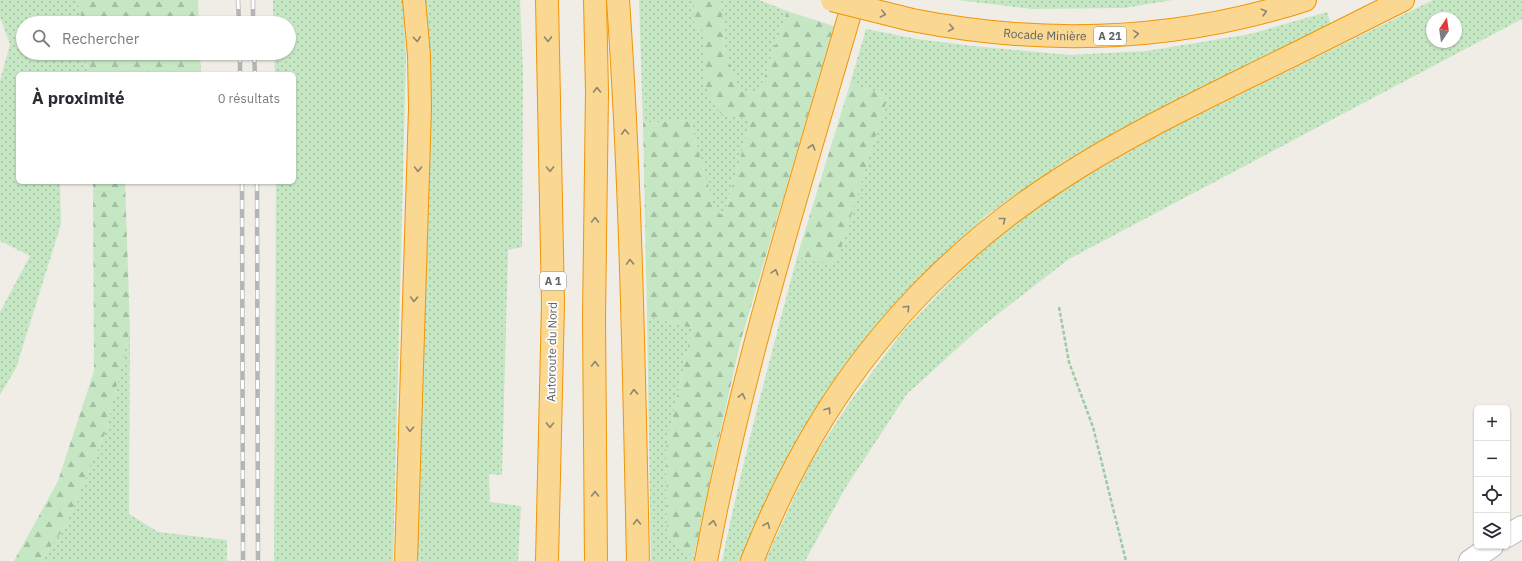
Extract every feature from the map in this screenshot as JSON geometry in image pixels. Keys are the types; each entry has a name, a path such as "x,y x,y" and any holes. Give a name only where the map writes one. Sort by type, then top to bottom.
{"highway":[{"path":"406,561 420,108 419,55 414,0"},
{"name":"Autoroute du Nord","path":"547,0 553,304 547,561"},
{"path":"595,0 597,100 594,318 596,561"},
{"path":"618,0 628,185 638,561"},
{"name":"Rocade Minière","path":"832,0 847,5 953,28 1003,34 1073,37 1113,36 1211,24 1305,0"},
{"path":"706,561 718,501 748,371 854,0"},
{"path":"752,561 784,487 824,416 874,345 946,267 1025,203 1062,177 1094,158 1189,106 1403,0"}],"main road":[{"path":"1510,534 1522,527"},
{"path":"1470,561 1488,549"}],"path":[{"path":"1059,307 1069,362 1092,427 1126,561"}],"green space":[{"path":"0,0 77,0 81,16 16,16 16,60 86,60 87,72 16,72 16,184 60,184 61,224 16,368 0,395 0,312 30,256 0,241 0,81 10,44 0,17"},
{"path":"77,0 198,0 199,16 81,16"},
{"path":"273,0 403,0 406,57 393,561 274,561 276,184 296,184 296,72 275,72 274,60 296,60 296,16 273,16"},
{"path":"424,0 520,0 523,71 522,247 508,250 502,475 489,474 490,502 521,506 518,561 415,561"},
{"path":"639,0 694,0 694,24 705,32 705,85 720,113 751,120 724,215 716,214 690,120 643,123"},
{"path":"694,0 721,0 724,47 740,90 759,93 787,11 834,26 741,340 694,557 667,536 666,448 692,328 647,316 643,123 690,120 716,213 724,215 751,120 720,113 705,85 705,32 694,24"},
{"path":"721,0 759,0 787,11 759,93 739,90 724,47"},
{"path":"957,0 1173,0 1124,8 1032,9"},
{"path":"1433,0 1522,0 1522,19 1069,259 980,328 907,394 846,487 805,561 765,561 810,463 849,403 903,331 978,253 1051,197 1156,136"},
{"path":"1327,12 1331,25 1234,71 1114,133 1063,162 987,215 903,297 834,382 790,453 752,531 742,561 722,561 748,447 797,257 836,264 888,96 850,84 866,29 917,39 1069,55 1147,51 1250,34"},
{"path":"86,60 200,60 201,72 87,72"},
{"path":"850,84 888,96 836,265 797,257"},
{"path":"93,184 125,184 130,329 106,431 63,530 40,561 14,561 58,481 94,371"},
{"path":"647,316 692,328 666,448 667,536 694,557 694,561 651,561"},
{"path":"130,329 129,514 158,532 227,540 227,561 40,561 63,530 106,431"}],"railway":[{"path":"238,0 239,16"},
{"path":"253,0 253,16"},
{"path":"240,60 240,72"},
{"path":"254,60 255,72"},
{"path":"242,184 243,561"},
{"path":"257,184 258,561"}]}
